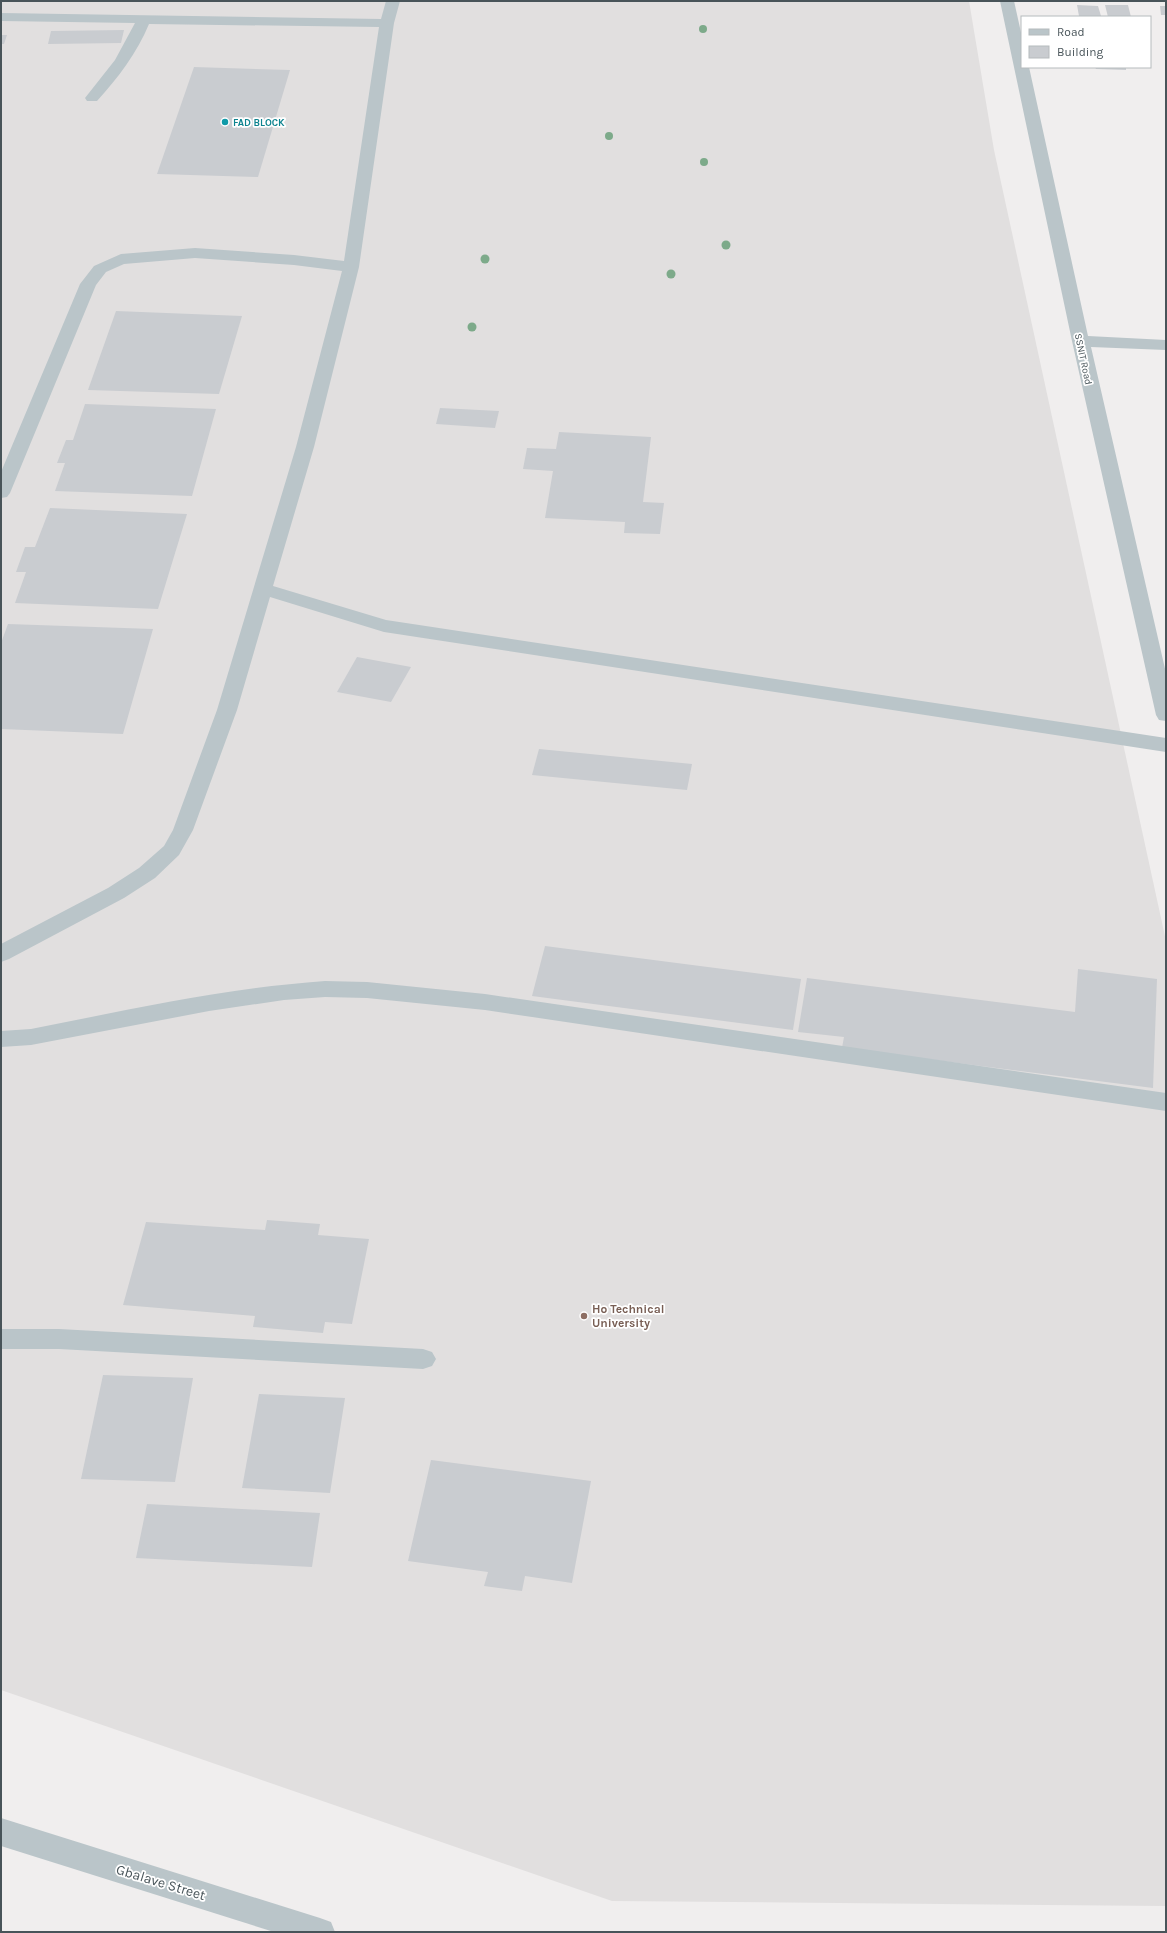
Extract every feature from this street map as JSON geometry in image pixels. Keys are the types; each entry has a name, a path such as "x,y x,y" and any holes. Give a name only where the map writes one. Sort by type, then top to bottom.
{"street":[{"path":"1,954 116,893 147,872 172,850 190,810 227,710 305,447 350,267 387,23 393,1"},
{"name":"SSNIT Road","path":"1007,1 1021,66"},
{"path":"1,17 144,18 387,23"},
{"path":"92,98 114,73 138,34 144,18"},
{"name":"SSNIT Road","path":"1021,68 1080,341 1166,715"},
{"path":"1,494 88,284 100,269 121,259 195,253 294,260 350,267"},
{"path":"1080,341 1166,345"},
{"path":"263,589 384,626 1166,745"},
{"path":"1,1039 31,1037 209,1003 284,992 325,989 367,990 485,1002 1166,1102"},
{"path":"1,1339 59,1339 423,1358"},
{"name":"Gbalave Street","path":"1,1832 320,1932"}],"shaded area":[{"name":"Ho Technical University","path":"1,1 969,1 994,150 1166,941 1166,1906 612,1901 1,1690"}],"building":[{"path":"1077,5 1098,6 1101,16 1079,16"},
{"path":"1105,5 1128,5 1131,16 1108,16"},
{"path":"1160,6 1166,6 1166,15 1161,15"},
{"path":"124,30 121,43 48,44 51,31"},
{"path":"1,35 7,35 4,44 1,44"},
{"name":"FAD BLOCK","path":"194,67 290,70 258,177 157,174"},
{"path":"1126,68 1126,70 1096,69"},
{"path":"116,311 242,316 219,394 88,390"},
{"path":"85,404 216,409 192,496 55,491 65,463 57,463 66,440 73,440"},
{"path":"440,408 499,411 495,428 436,424"},
{"path":"559,432 651,437 643,502 664,503 660,534 624,533 625,522 545,518 553,471 523,469 527,448 556,449"},
{"path":"50,508 187,514 158,609 15,603 26,572 16,572 25,547 35,547"},
{"path":"8,624 153,629 123,734 1,729 1,643"},
{"path":"357,657 411,667 391,702 337,692"},
{"path":"539,749 692,764 687,790 532,775"},
{"path":"545,946 801,979 793,1030 532,996"},
{"path":"1078,969 1157,979 1153,1088 842,1048 844,1037 798,1032 807,978 1075,1012"},
{"path":"267,1220 320,1224 318,1235 369,1239 352,1324 325,1322 323,1333 253,1327 255,1316 123,1305 146,1222 265,1230"},
{"path":"103,1375 193,1378 175,1482 81,1479"},
{"path":"259,1394 345,1398 330,1493 242,1488"},
{"path":"431,1460 591,1481 572,1583 525,1576 522,1591 484,1586 488,1572 408,1561"},
{"path":"147,1504 320,1513 312,1567 136,1558"}],"place":[{"name":"FAD BLOCK","path":"225,122"},
{"name":"Ho Technical University","path":"584,1316"}]}
